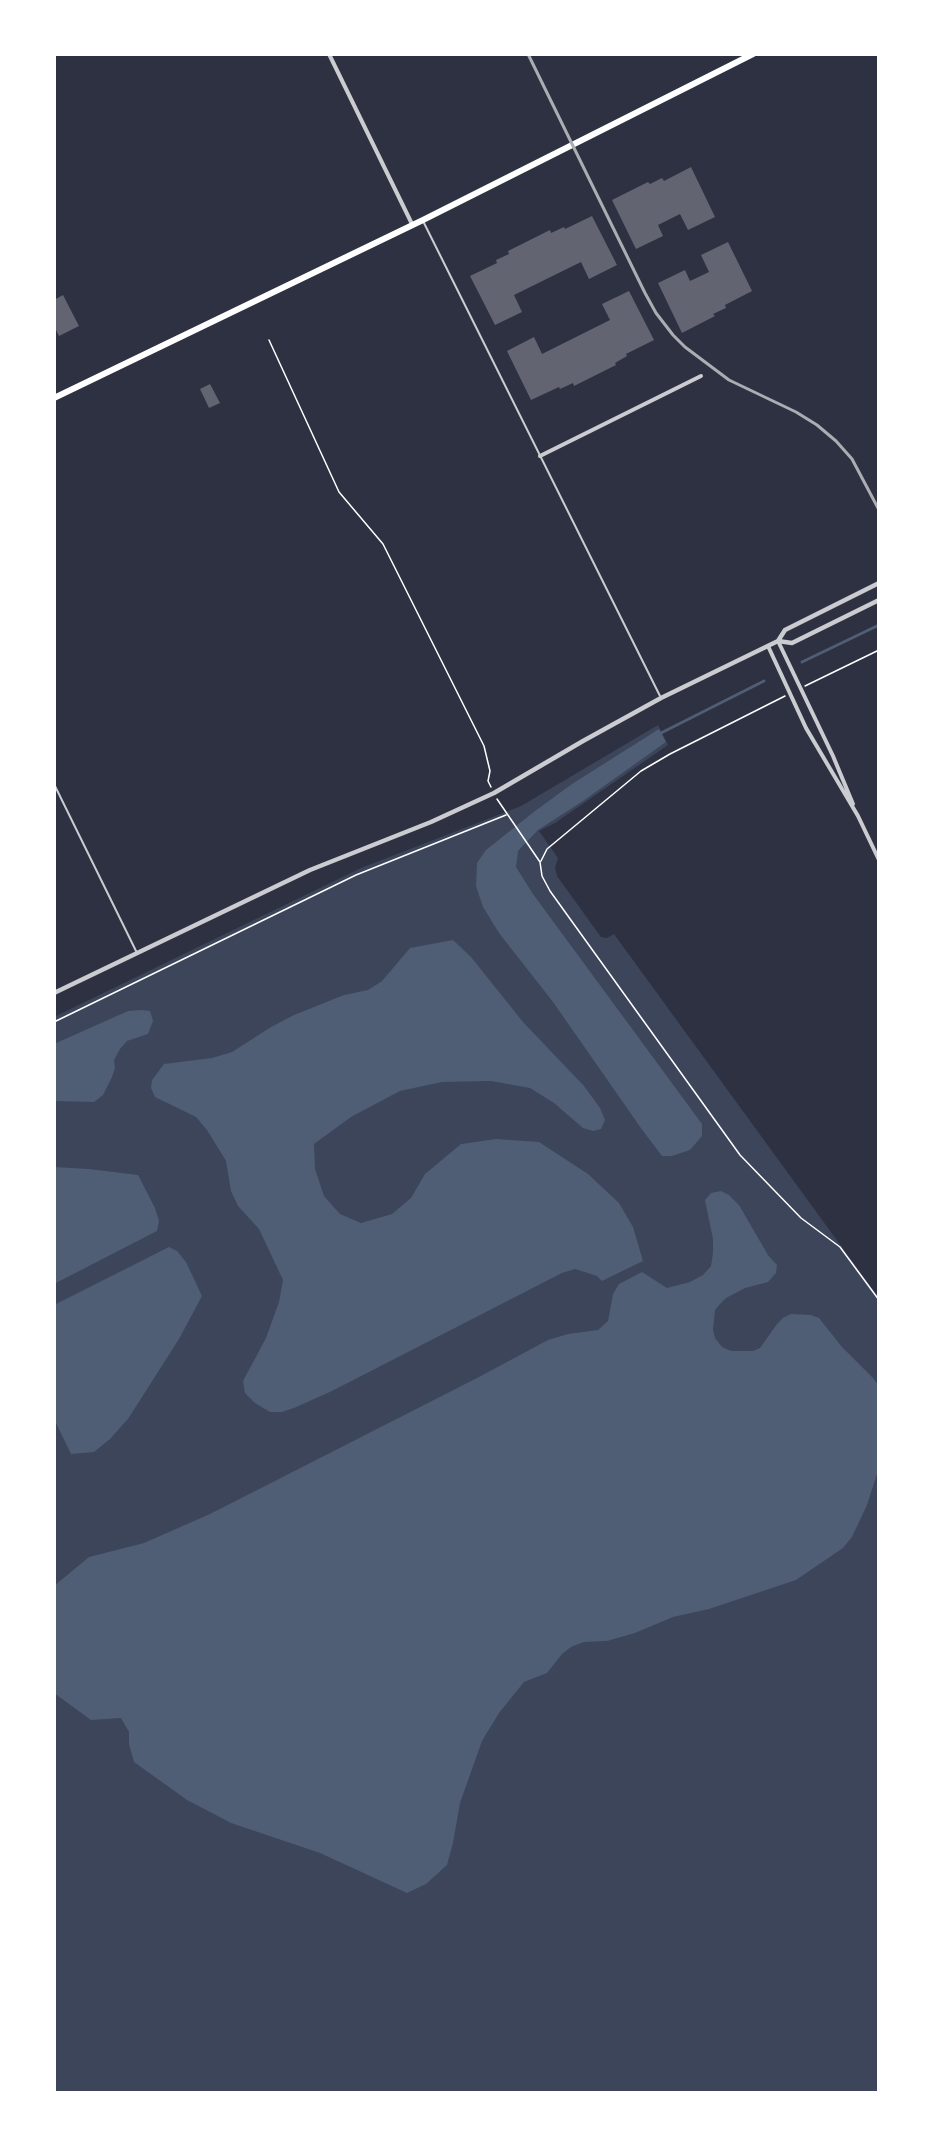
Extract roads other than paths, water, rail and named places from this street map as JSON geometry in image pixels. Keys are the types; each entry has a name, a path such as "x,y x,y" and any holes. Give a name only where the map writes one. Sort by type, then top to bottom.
{"main road":[{"path":"54,398 423,220 753,54"}],"street":[{"path":"329,54 412,225"},
{"path":"540,456 701,376"},
{"path":"54,993 310,870 431,822 494,793 661,698 778,641 786,630 879,584"},
{"path":"778,641 792,643 879,600"},
{"path":"778,641 879,860"},
{"path":"768,646 806,728 858,816"}],"lane":[{"path":"423,220 661,698"},
{"path":"54,784 137,953"}],"waterway":[{"path":"802,662 879,625"},
{"path":"661,733 764,681"}],"railway":[{"path":"528,54 656,313 685,347 729,380 796,412 817,425 836,441 852,459 879,510"}]}
